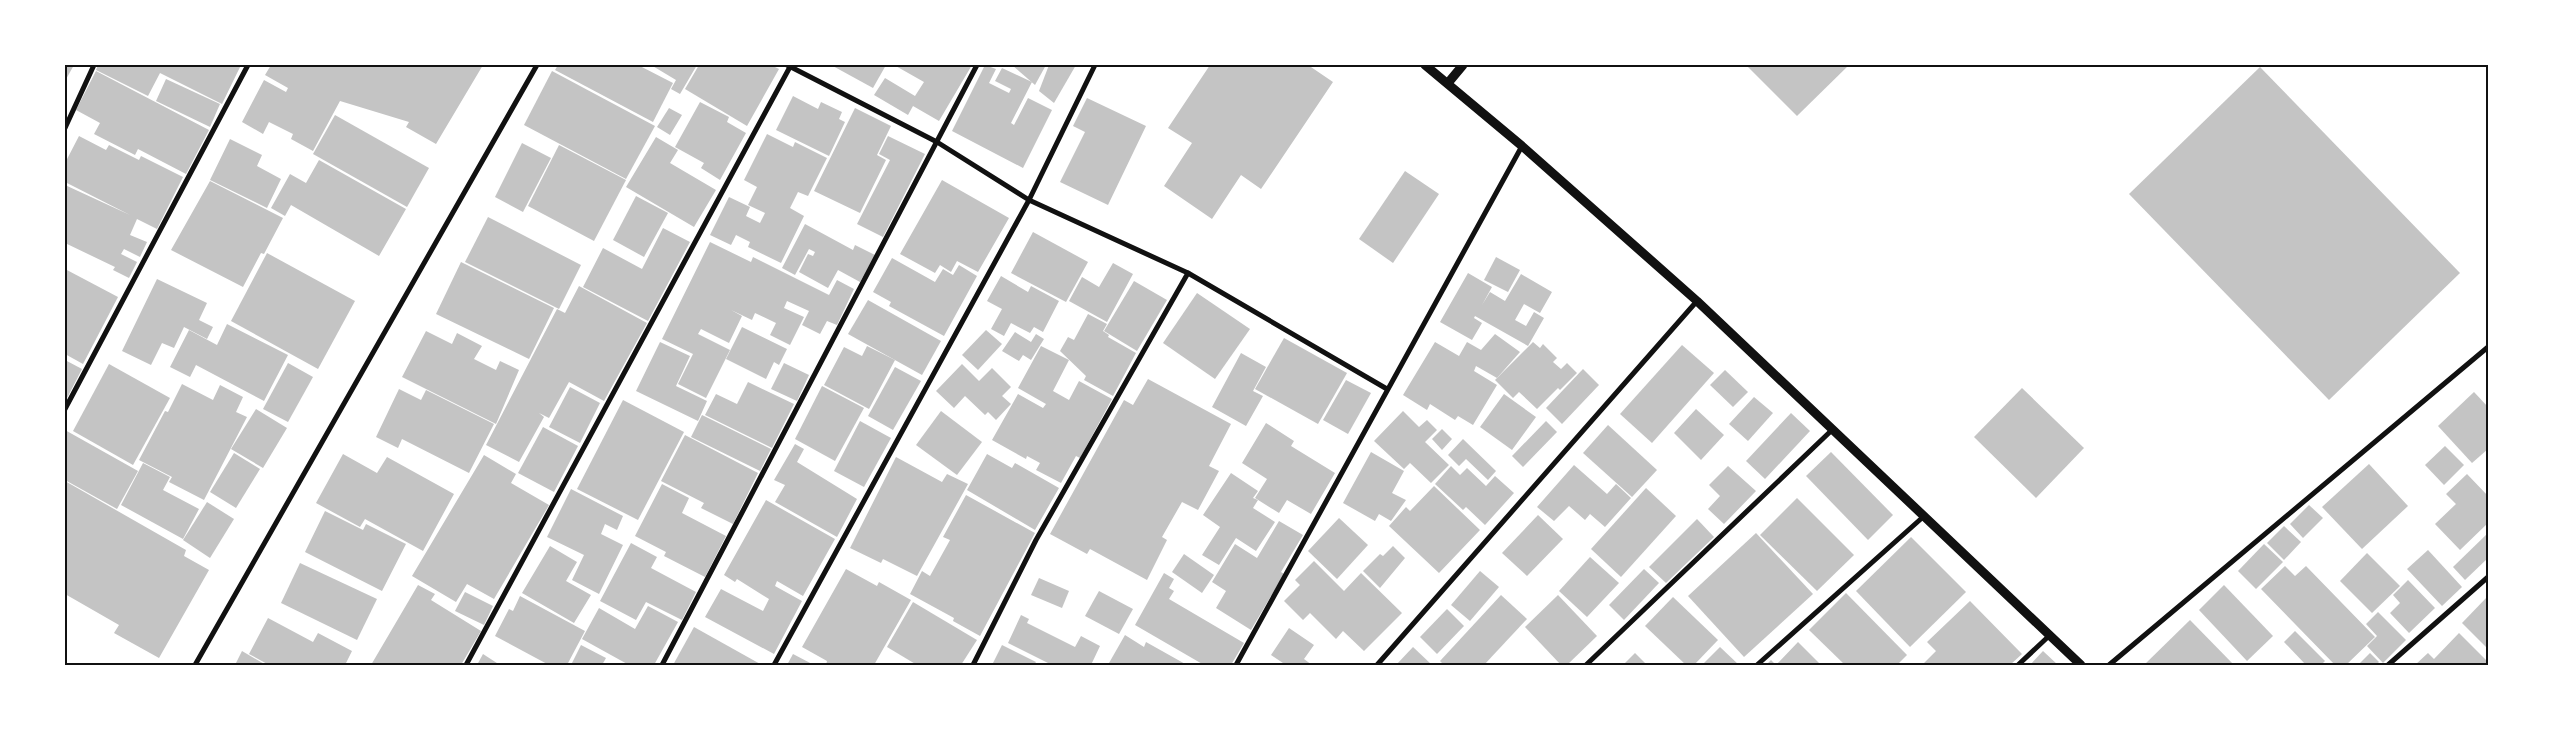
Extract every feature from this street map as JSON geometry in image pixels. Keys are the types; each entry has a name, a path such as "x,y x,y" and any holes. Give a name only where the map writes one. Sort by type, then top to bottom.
{"street":[{"path":"65,128 94,65"},
{"path":"65,409 248,65"},
{"path":"195,665 537,65"},
{"path":"662,665 977,65"},
{"path":"774,665 1029,200 1095,65"},
{"path":"1425,65 1522,146 1697,301 2081,665"},
{"path":"1448,83 1463,65"},
{"path":"466,665 789,66 937,142 1029,200 1188,273 1387,390"},
{"path":"1236,665 1522,146"},
{"path":"973,665 1036,540 1188,273"},
{"path":"1377,665 1697,301"},
{"path":"2109,665 2488,346"},
{"path":"1586,665 1833,429"},
{"path":"1757,665 1923,517"},
{"path":"2388,665 2488,577"},
{"path":"2018,665 2050,635"}],"building":[{"path":"65,65 74,65 65,81"},
{"path":"98,65 241,65 222,104 160,73 148,96 96,70"},
{"path":"271,65 483,65 436,144 406,127 409,122 340,101 313,151 291,139 293,134 269,122 263,134 242,122 264,80 286,92 288,88 265,75"},
{"path":"558,65 638,65 673,83 653,122 555,70"},
{"path":"651,65 697,65 680,94 671,89 676,80"},
{"path":"699,65 771,65 779,69 747,126 685,89"},
{"path":"831,65 886,65 873,88"},
{"path":"894,65 972,65 939,121 913,106 908,115 874,95 885,78 915,96 924,82"},
{"path":"985,65 996,69 989,83 1009,93 1011,89 995,81 1002,68 1032,82 1011,123 1014,125 1028,98 1052,110 1023,168 952,131"},
{"path":"1012,65 1046,65 1035,85"},
{"path":"1049,65 1076,65 1054,103 1039,91"},
{"path":"1210,65 1308,65 1333,82 1261,189 1241,175 1212,219 1164,186 1192,143 1168,128"},
{"path":"1746,65 1849,65 1797,116"},
{"path":"2260,67 2460,273 2329,400 2129,194"},
{"path":"96,71 209,130 186,174 138,149 135,155 94,134 100,123 76,110"},
{"path":"552,71 655,126 626,179 524,125"},
{"path":"166,79 220,104 210,127 156,101"},
{"path":"793,96 818,109 821,102 842,112 839,119 845,122 829,156 776,130"},
{"path":"1087,98 1146,126 1108,205 1060,182 1085,132 1073,126"},
{"path":"700,102 729,117 727,122 746,133 720,180 701,168 704,163 675,147"},
{"path":"669,108 682,115 670,135 657,127"},
{"path":"855,108 891,126 877,155 886,160 860,213 814,191"},
{"path":"335,115 429,168 407,207 313,154"},
{"path":"767,134 793,147 795,142 827,158 808,196 798,192 790,208 804,216 781,263 748,247 750,242 736,235 731,245 710,235 729,197 750,207 746,216 760,223 765,213 748,205 757,187 744,180"},
{"path":"79,136 106,150 109,145 139,160 141,156 183,177 157,229 137,219 130,235 147,242 140,257 124,249 121,254 137,262 129,278 113,270 115,267 65,243 65,185 130,215 65,182 65,163"},
{"path":"888,136 925,154 883,237 857,224 890,160 879,154"},
{"path":"656,137 678,150 670,163 716,190 694,227 626,187"},
{"path":"230,139 262,155 257,166 281,179 267,208 210,180"},
{"path":"522,143 551,158 523,212 495,197"},
{"path":"559,145 626,180 594,241 528,206"},
{"path":"319,160 406,209 379,256 291,205 285,216 271,208 290,174 306,183"},
{"path":"1405,171 1439,194 1393,263 1359,239"},
{"path":"942,180 1009,218 978,272 957,261 951,272 940,265 935,273 900,254"},
{"path":"210,181 283,218 264,254 261,253 243,287 171,250"},
{"path":"636,196 668,213 644,257 613,240"},
{"path":"488,217 581,265 559,309 465,262"},
{"path":"805,224 853,250 855,245 875,255 860,282 838,270 828,288 799,272 808,254 813,256 815,252 809,249 795,275 782,268"},
{"path":"663,228 690,242 648,321 583,287 603,248 642,269"},
{"path":"1033,232 1088,262 1066,302 1011,273"},
{"path":"710,242 751,262 753,257 829,295 837,280 854,289 837,325 827,321 820,334 802,325 809,311 787,301 784,308 804,317 790,345 770,335 776,323 755,313 752,320 731,310 742,316 729,343 701,329 698,334 730,350 706,398 678,384 693,354 662,339"},
{"path":"267,253 355,301 318,369 231,321"},
{"path":"1496,257 1520,270 1508,292 1484,280"},
{"path":"892,258 935,282 943,269 953,275 959,265 977,276 944,336 889,306 891,302 873,292"},
{"path":"461,262 554,308 529,359 436,314"},
{"path":"1113,263 1133,274 1107,322 1069,301 1082,277 1099,287"},
{"path":"65,269 118,297 83,364 65,354"},
{"path":"1468,273 1492,287 1482,305 1490,292 1505,301 1521,274 1552,292 1540,313 1524,304 1515,320 1526,326 1534,312 1544,318 1528,346 1475,316 1474,318 1482,323 1472,340 1440,322"},
{"path":"1001,276 1028,292 1031,286 1059,301 1043,332 1034,327 1030,333 1011,323 1004,336 991,329 1002,309 987,301"},
{"path":"157,279 207,303 199,320 213,327 207,339 184,327 174,348 162,343 151,365 122,351"},
{"path":"1134,281 1167,300 1137,351 1104,331"},
{"path":"579,286 647,323 604,401 569,382 549,418 539,413 544,417 519,462 486,445 557,309 565,313"},
{"path":"1197,293 1250,329 1215,379 1163,343"},
{"path":"868,300 941,341 922,375 848,334"},
{"path":"1088,314 1107,324 1103,331 1109,335 1108,337 1136,353 1113,396 1084,380 1086,376 1060,351 1068,337 1074,340"},
{"path":"227,324 288,355 264,401 196,365 190,377 170,367 189,330 217,345"},
{"path":"742,327 787,349 779,365 774,362 766,379 726,359"},
{"path":"986,330 1002,344 978,370 962,355"},
{"path":"426,331 452,344 457,333 482,346 474,359 496,370 500,361 519,370 496,424 402,377"},
{"path":"1015,332 1031,342 1036,334 1044,339 1031,360 1023,355 1019,361 1002,351"},
{"path":"1495,334 1520,352 1497,378 1476,366 1474,371 1497,385 1473,425 1458,416 1455,420 1430,404 1427,410 1403,395 1435,342 1459,356 1467,342 1481,350"},
{"path":"1284,338 1347,373 1318,424 1255,389"},
{"path":"660,342 690,356 676,386 707,401 698,421 636,391"},
{"path":"1533,342 1540,348 1543,344 1557,358 1553,362 1561,369 1567,363 1577,373 1560,390 1558,388 1537,409 1519,392 1513,398 1495,380"},
{"path":"1682,345 1714,373 1652,443 1620,414"},
{"path":"867,346 895,360 869,409 824,385 844,347 862,356"},
{"path":"1041,346 1069,360 1053,391 1069,400 1079,381 1112,399 1080,458 1076,456 1061,483 1036,470 1040,463 1027,456 1026,459 992,440 1018,394 1043,408 1046,404 1018,388"},
{"path":"1241,353 1266,367 1253,391 1263,396 1246,426 1212,407"},
{"path":"65,360 82,369 65,402"},
{"path":"288,363 313,377 288,422 263,409"},
{"path":"784,363 809,375 797,401 771,389"},
{"path":"109,364 170,398 133,465 73,431"},
{"path":"962,364 979,381 992,368 1011,387 1002,396 1011,404 996,420 988,412 985,415 965,396 954,408 936,391"},
{"path":"895,367 921,381 893,430 868,416"},
{"path":"1583,369 1599,385 1562,424 1546,408"},
{"path":"1725,370 1748,392 1733,407 1710,385"},
{"path":"1148,379 1231,424 1209,466 1219,471 1198,510 1182,502 1162,537 1167,540 1147,580 1090,549 1087,554 1050,534 1124,400 1133,405"},
{"path":"1346,380 1371,393 1348,434 1323,420"},
{"path":"748,382 794,404 772,448 705,415 716,394 737,404"},
{"path":"182,384 213,400 220,385 243,397 236,412 247,417 204,500 169,482 172,477 139,460 165,411 168,412"},
{"path":"822,386 864,408 835,461 795,439"},
{"path":"570,387 600,403 580,443 549,427"},
{"path":"2022,388 2084,448 2036,498 1974,437"},
{"path":"399,389 421,400 426,390 494,424 469,473 402,439 398,448 376,437"},
{"path":"2474,392 2488,407 2488,449 2472,463 2438,426"},
{"path":"1504,394 1536,417 1512,450 1480,427"},
{"path":"1754,397 1773,413 1748,441 1729,424"},
{"path":"623,400 684,432 638,520 577,489"},
{"path":"256,409 287,428 263,468 231,449"},
{"path":"1696,409 1724,435 1701,460 1674,433"},
{"path":"941,411 982,442 957,475 916,445"},
{"path":"1403,411 1419,427 1427,420 1437,430 1425,442 1449,465 1431,483 1410,463 1404,469 1374,441"},
{"path":"1791,413 1810,431 1765,479 1746,461"},
{"path":"702,415 771,449 760,471 691,437"},
{"path":"860,421 891,438 864,487 834,471"},
{"path":"1546,421 1557,432 1523,467 1512,456"},
{"path":"1266,423 1294,441 1291,446 1335,473 1311,514 1287,500 1279,513 1255,498 1267,479 1242,463"},
{"path":"1608,425 1657,470 1632,497 1583,453"},
{"path":"543,427 578,446 554,492 518,473"},
{"path":"1442,429 1452,439 1442,450 1432,439"},
{"path":"65,430 138,471 117,509 65,480"},
{"path":"685,435 758,473 733,524 701,508 704,503 661,481"},
{"path":"1463,439 1496,471 1488,480 1466,459 1459,466 1448,455"},
{"path":"795,444 804,449 797,462 857,499 837,537 775,502 785,485 774,480"},
{"path":"2445,446 2464,465 2444,485 2425,465"},
{"path":"1371,452 1404,471 1392,493 1406,500 1391,521 1379,514 1375,521 1343,503"},
{"path":"1831,452 1893,515 1868,540 1806,476"},
{"path":"234,453 260,469 236,508 210,492"},
{"path":"343,454 377,473 387,457 454,494 423,551 365,519 360,527 316,503"},
{"path":"987,454 1012,468 1015,463 1059,488 1035,530 967,490"},
{"path":"484,455 516,474 511,483 549,505 494,599 467,584 456,602 412,576"},
{"path":"896,457 942,482 947,474 968,484 917,576 883,559 881,563 850,548"},
{"path":"143,463 170,477 163,490 199,509 183,539 121,505"},
{"path":"2369,464 2408,506 2362,549 2322,507"},
{"path":"1574,465 1607,494 1616,484 1631,498 1605,527 1590,514 1585,520 1569,506 1554,521 1537,507"},
{"path":"1451,466 1460,475 1467,468 1486,486 1495,476 1514,493 1485,525 1466,507 1463,510 1435,484"},
{"path":"1728,466 1756,491 1724,524 1708,509 1720,496 1709,485"},
{"path":"1231,473 1258,491 1253,498 1258,500 1253,508 1275,522 1256,551 1236,538 1219,565 1202,555 1220,527 1203,515"},
{"path":"2467,474 2488,496 2488,523 2460,550 2435,524 2456,504 2446,494"},
{"path":"65,481 186,550 184,556 209,570 159,658 114,633 119,625 65,594"},
{"path":"662,484 689,498 682,513 726,536 705,577 664,556 666,552 635,536"},
{"path":"1434,486 1480,530 1439,573 1389,526 1406,507 1410,511"},
{"path":"1646,488 1676,516 1621,577 1591,549"},
{"path":"571,489 623,516 617,530 605,524 601,534 623,545 599,594 572,580 584,555 547,537"},
{"path":"966,495 1035,533 980,636 953,621 954,618 910,594 922,571 930,576 950,540 943,537"},
{"path":"1797,498 1854,555 1817,591 1760,535"},
{"path":"766,500 835,539 803,596 777,581 775,586 802,601 774,654 705,617 721,589 763,611 769,599 737,579 735,582 724,575"},
{"path":"207,502 234,519 210,558 183,540"},
{"path":"2309,505 2323,518 2303,538 2290,524"},
{"path":"325,511 363,530 366,524 406,544 382,591 305,552"},
{"path":"1538,515 1563,539 1527,576 1502,553"},
{"path":"1339,518 1368,545 1337,579 1308,551"},
{"path":"1697,519 1714,537 1666,583 1649,567"},
{"path":"1279,521 1303,535 1281,572 1284,574 1251,630 1216,608 1226,591 1212,582 1235,544 1257,558"},
{"path":"2284,526 2301,542 2284,560 2267,543"},
{"path":"1756,533 1813,594 1744,657 1688,596"},
{"path":"2488,533 2488,558 2465,580 2453,567"},
{"path":"1911,537 1966,592 1910,647 1856,591"},
{"path":"631,543 657,557 651,568 696,592 682,620 646,602 636,620 600,601"},
{"path":"2264,544 2283,562 2256,589 2238,571"},
{"path":"550,546 577,562 566,581 591,595 574,623 522,593"},
{"path":"1393,546 1405,558 1380,588 1363,571 1380,554 1383,556"},
{"path":"2428,550 2462,587 2442,606 2407,569"},
{"path":"2367,553 2400,586 2372,613 2340,581"},
{"path":"1184,554 1214,575 1202,593 1172,572"},
{"path":"1590,557 1619,583 1587,617 1559,591"},
{"path":"1314,561 1344,591 1361,573 1402,613 1364,651 1343,631 1336,639 1310,613 1303,620 1284,601 1300,585 1295,580"},
{"path":"300,563 377,599 357,640 281,603"},
{"path":"2285,566 2295,576 2306,566 2375,637 2346,665 2335,665 2261,589"},
{"path":"846,569 877,586 879,582 911,600 874,665 857,663 856,665 826,665 827,661 802,647"},
{"path":"1644,569 1659,583 1624,620 1609,605"},
{"path":"1480,571 1499,587 1470,621 1451,605"},
{"path":"1164,573 1174,579 1169,588 1174,591 1169,599 1244,643 1231,665 1204,665 1135,625"},
{"path":"1039,578 1069,591 1062,608 1031,595"},
{"path":"2408,580 2435,608 2409,633 2390,613 2400,603 2393,595"},
{"path":"418,585 435,594 431,600 481,631 461,665 371,665"},
{"path":"2224,585 2273,636 2247,661 2199,610"},
{"path":"1099,591 1133,609 1119,634 1085,616"},
{"path":"465,592 493,606 484,625 455,611"},
{"path":"1846,593 1907,655 1897,665 1845,665 1809,630"},
{"path":"1501,595 1527,619 1484,665 1444,665 1440,661"},
{"path":"1558,595 1597,636 1567,665 1561,665 1525,627"},
{"path":"520,596 585,631 567,665 549,665 495,636 509,609 513,611"},
{"path":"2488,596 2488,649 2462,623"},
{"path":"1673,597 1718,640 1694,665 1686,665 1645,626"},
{"path":"1970,601 2022,654 2010,665 1922,665 1936,651 1927,642"},
{"path":"913,602 977,640 961,665 917,665 887,647"},
{"path":"648,606 678,622 654,665 629,665 582,639 599,608 635,629"},
{"path":"1447,609 1464,626 1437,654 1420,637"},
{"path":"2378,612 2406,640 2383,663 2367,646 2377,636 2366,624"},
{"path":"1021,615 1029,619 1027,623 1075,647 1081,636 1100,646 1091,665 1052,665 1008,643"},
{"path":"268,618 313,642 318,633 352,651 345,665 269,665 249,654"},
{"path":"2190,620 2234,665 2144,665"},
{"path":"694,627 762,665 673,665"},
{"path":"1289,628 1314,645 1304,659 1312,665 1286,665 1271,655"},
{"path":"2295,631 2325,661 2321,665 2306,665 2284,642"},
{"path":"2459,633 2488,662 2488,665 2415,665 2428,653 2434,659"},
{"path":"1125,635 1144,647 1146,642 1187,665 1139,665 1135,663 1133,665 1111,665 1109,663"},
{"path":"1798,642 1821,665 1776,665"},
{"path":"581,645 606,658 602,665 571,665"},
{"path":"1002,645 1036,662 1034,665 992,665"},
{"path":"1413,647 1432,665 1396,665"},
{"path":"1720,647 1739,665 1702,665"},
{"path":"242,651 266,665 235,665"},
{"path":"2043,651 2058,665 2030,665"},
{"path":"1635,653 1647,665 1623,665"},
{"path":"2370,653 2379,662 2376,665 2358,665"},
{"path":"483,654 500,665 477,665"},
{"path":"793,654 814,665 787,665"},
{"path":"1771,660 1776,665 1766,665"}]}
